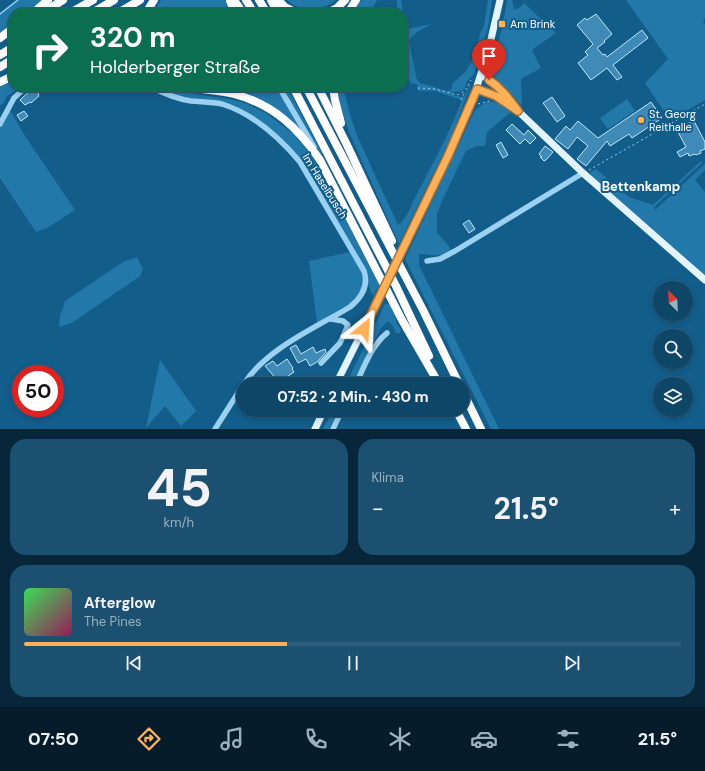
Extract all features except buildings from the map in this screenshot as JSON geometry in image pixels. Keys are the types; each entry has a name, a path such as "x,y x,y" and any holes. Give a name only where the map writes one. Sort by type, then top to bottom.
{"highway":[{"path":"39,8 48,0"},
{"path":"50,8 63,0"},
{"path":"79,8 93,0"},
{"path":"100,8 114,0"},
{"path":"126,8 140,0"},
{"path":"278,0 287,8"},
{"path":"337,8 345,0"},
{"path":"0,40 8,33"},
{"path":"221,92 234,94 271,110 307,141 320,160 402,320 435,377"},
{"path":"296,92 396,286 440,377"},
{"path":"309,92 423,310"},
{"path":"320,92 368,188 423,310 456,377"},
{"path":"334,92 338,117 358,160 368,188"},
{"path":"470,406 481,429"},
{"path":"460,417 466,429"}],"main road":[{"path":"340,377 411,233 472,102 481,78 494,30 500,0"},
{"path":"481,78 497,85 518,111 583,173 705,280"},
{"path":"477,89 496,96 518,111"},
{"path":"315,429 321,417"}],"street":[{"path":"0,124 14,98 21,92"},
{"name":"Im Haselbusch","path":"164,92 182,99 212,102 236,110 253,119 270,131 300,162 364,271 366,278 363,293 358,301 350,308 286,344 250,373 247,377"},
{"path":"281,92 309,138 320,160"},
{"path":"427,261 440,259 455,251 583,173"},
{"path":"321,363 340,344 348,325 343,321 330,319"},
{"path":"360,377 378,342 387,333"},
{"name":"Im Haselbusch","path":"215,429 236,395"},
{"path":"333,429 339,417"}],"path":[{"path":"461,100 470,81 481,78"},
{"path":"418,88 435,89 457,95 465,91"},
{"path":"472,102 479,104 493,101"},
{"path":"583,173 705,104"}],"shaded area":[{"path":"16,0 43,0 34,8 8,8 8,28 0,34 0,13"},
{"path":"161,0 225,0 228,8 155,8"},
{"path":"287,0 336,0 320,8 301,8"},
{"path":"361,0 377,0 373,8 357,8"},
{"path":"397,0 401,0 402,8 397,8"},
{"path":"488,0 492,0 488,27 474,74 467,81 465,88 462,91 451,92 453,95 462,97 465,96 469,85 471,84 451,137 399,244 349,132 340,104 339,92 344,92 358,138 398,225 409,211 447,136 462,100 435,91 418,91 417,84 410,83 408,76 408,29 432,24 416,33 409,41 417,80 420,83 447,91 451,90 453,83 466,71 474,58 481,31 484,26"},
{"path":"507,0 512,0 514,10 519,8 524,3 556,33 532,50 541,68 521,79 522,106 493,75 492,69"},
{"path":"626,0 705,0 705,17 703,23 705,24 705,100 670,120 645,83 668,59"},
{"path":"8,83 8,92 14,92 7,96 3,104 0,105 0,87"},
{"path":"166,92 186,92 234,100 247,104 266,113 295,135 315,161 380,283 373,296 368,284 367,276 296,154 241,110 178,97"},
{"path":"222,92 290,92 322,153 320,154 312,140 271,107"},
{"path":"627,99 635,111 608,129 600,118"},
{"path":"486,102 490,102 503,106 511,112 487,132 485,146 477,146 466,151 442,201 437,214 437,233 449,246 450,250 443,255 419,254 419,265 499,429 491,429 470,387 470,377 465,377 405,259 475,110"},
{"path":"10,110 23,133 75,210 47,228 36,232 0,178 0,128"},
{"path":"701,161 702,163 654,207 655,210 705,164 705,170 695,180 705,192 705,275 591,175 590,172 596,169 629,197 653,205"},
{"path":"350,252 364,276 363,288 354,302 340,312 317,323 309,261"},
{"path":"137,257 143,269 140,276 72,323 59,327 60,316 65,301 123,262"},
{"path":"385,304 390,304 396,318 396,322 401,330 400,333 396,333 393,326 388,321 381,328 356,377 349,377"},
{"path":"160,360 196,411 181,426 165,406 146,428"},
{"path":"329,417 335,417 329,429 323,429"}],"waterway":[{"path":"0,14 18,0"}],"place":[{"name":"Am Brink","path":"502,24"},
{"name":"St. Georg Reithalle","path":"641,120"}],"district":[{"name":"Bettenkamp","path":"641,186"}],"route":[{"path":"364,329 448,156 477,89 496,96 518,111 497,85 489,80"}]}
